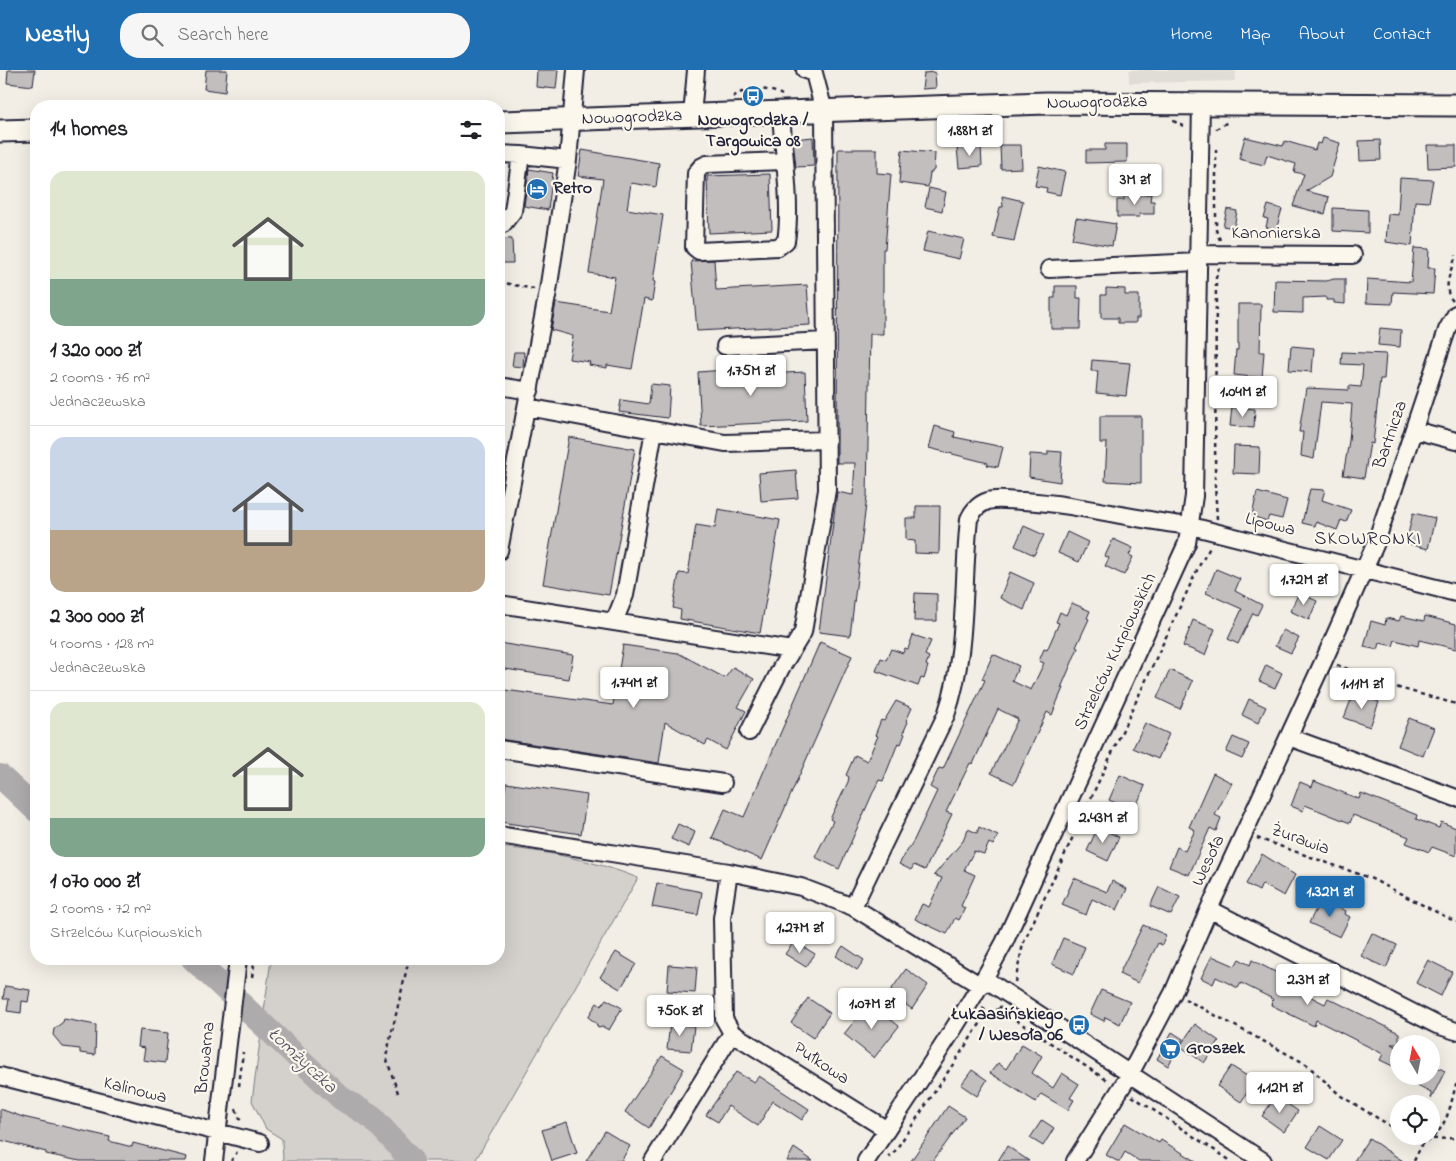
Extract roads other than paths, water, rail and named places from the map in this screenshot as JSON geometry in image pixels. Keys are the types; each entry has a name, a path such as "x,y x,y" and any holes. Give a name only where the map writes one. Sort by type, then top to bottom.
{"main road":[{"name":"Nowogrodzka","path":"505,122 692,116 783,104 824,111 1046,103 1456,104"},
{"path":"0,131 30,130"}],"street":[{"path":"505,507 527,407 548,291 568,160 576,70"},
{"path":"692,116 696,70"},
{"path":"749,732 803,632 826,490 824,111 814,73 805,70"},
{"name":"Strzelców Kurpiowskich","path":"866,1161 983,982 1008,934 1182,558 1191,526 1194,496 1201,103"},
{"path":"783,104 788,229 786,241 778,247 699,251 694,247 696,173 701,167 707,164 784,161"},
{"path":"505,154 568,160"},
{"path":"505,221 513,211 521,155"},
{"name":"Kanonierska","path":"1049,269 1198,258 1353,255"},
{"name":"Bartnicza","path":"1365,569 1375,545 1447,330 1456,314"},
{"path":"725,346 826,341"},
{"path":"505,387 530,391"},
{"path":"527,407 725,443 827,440"},
{"path":"614,622 626,595 654,430"},
{"path":"1414,430 1456,441"},
{"name":"Lipowa","path":"853,907 946,714 955,689 962,640 969,519 974,510 984,503 996,500 1060,503 1146,520 1191,526 1456,593"},
{"name":"Wesoła","path":"1075,1161 1130,1074 1173,993 1209,909 1290,737 1365,569"},
{"path":"505,605 792,650"},
{"path":"1290,737 1456,798"},
{"path":"505,751 723,783"},
{"path":"505,836 781,881 823,894 853,907 983,982 1264,1161"},
{"path":"653,1161 732,1033 724,1019 722,935 723,903 729,872"},
{"path":"1209,909 1437,1025 1456,1031"},
{"name":"Browarna","path":"214,1161 237,965"},
{"name":"Pułkowa","path":"732,1033 887,1130"},
{"name":"Kalinowa","path":"0,1076 260,1143"}],"waterway":[{"name":"Łomżyczka","path":"0,776 30,804"},
{"name":"Łomżyczka","path":"199,965 341,1098 373,1118 412,1161"}],"place":[{"name":"Nowogrodzka / Targowica 08","path":"753,96"},
{"name":"Retro","path":"537,189"},
{"name":"Łukaasińskiego / Wesoła 06","path":"1079,1025"},
{"name":"Groszek","path":"1170,1049"}],"district":[{"name":"SKOWRONKI","path":"1368,539"}]}
